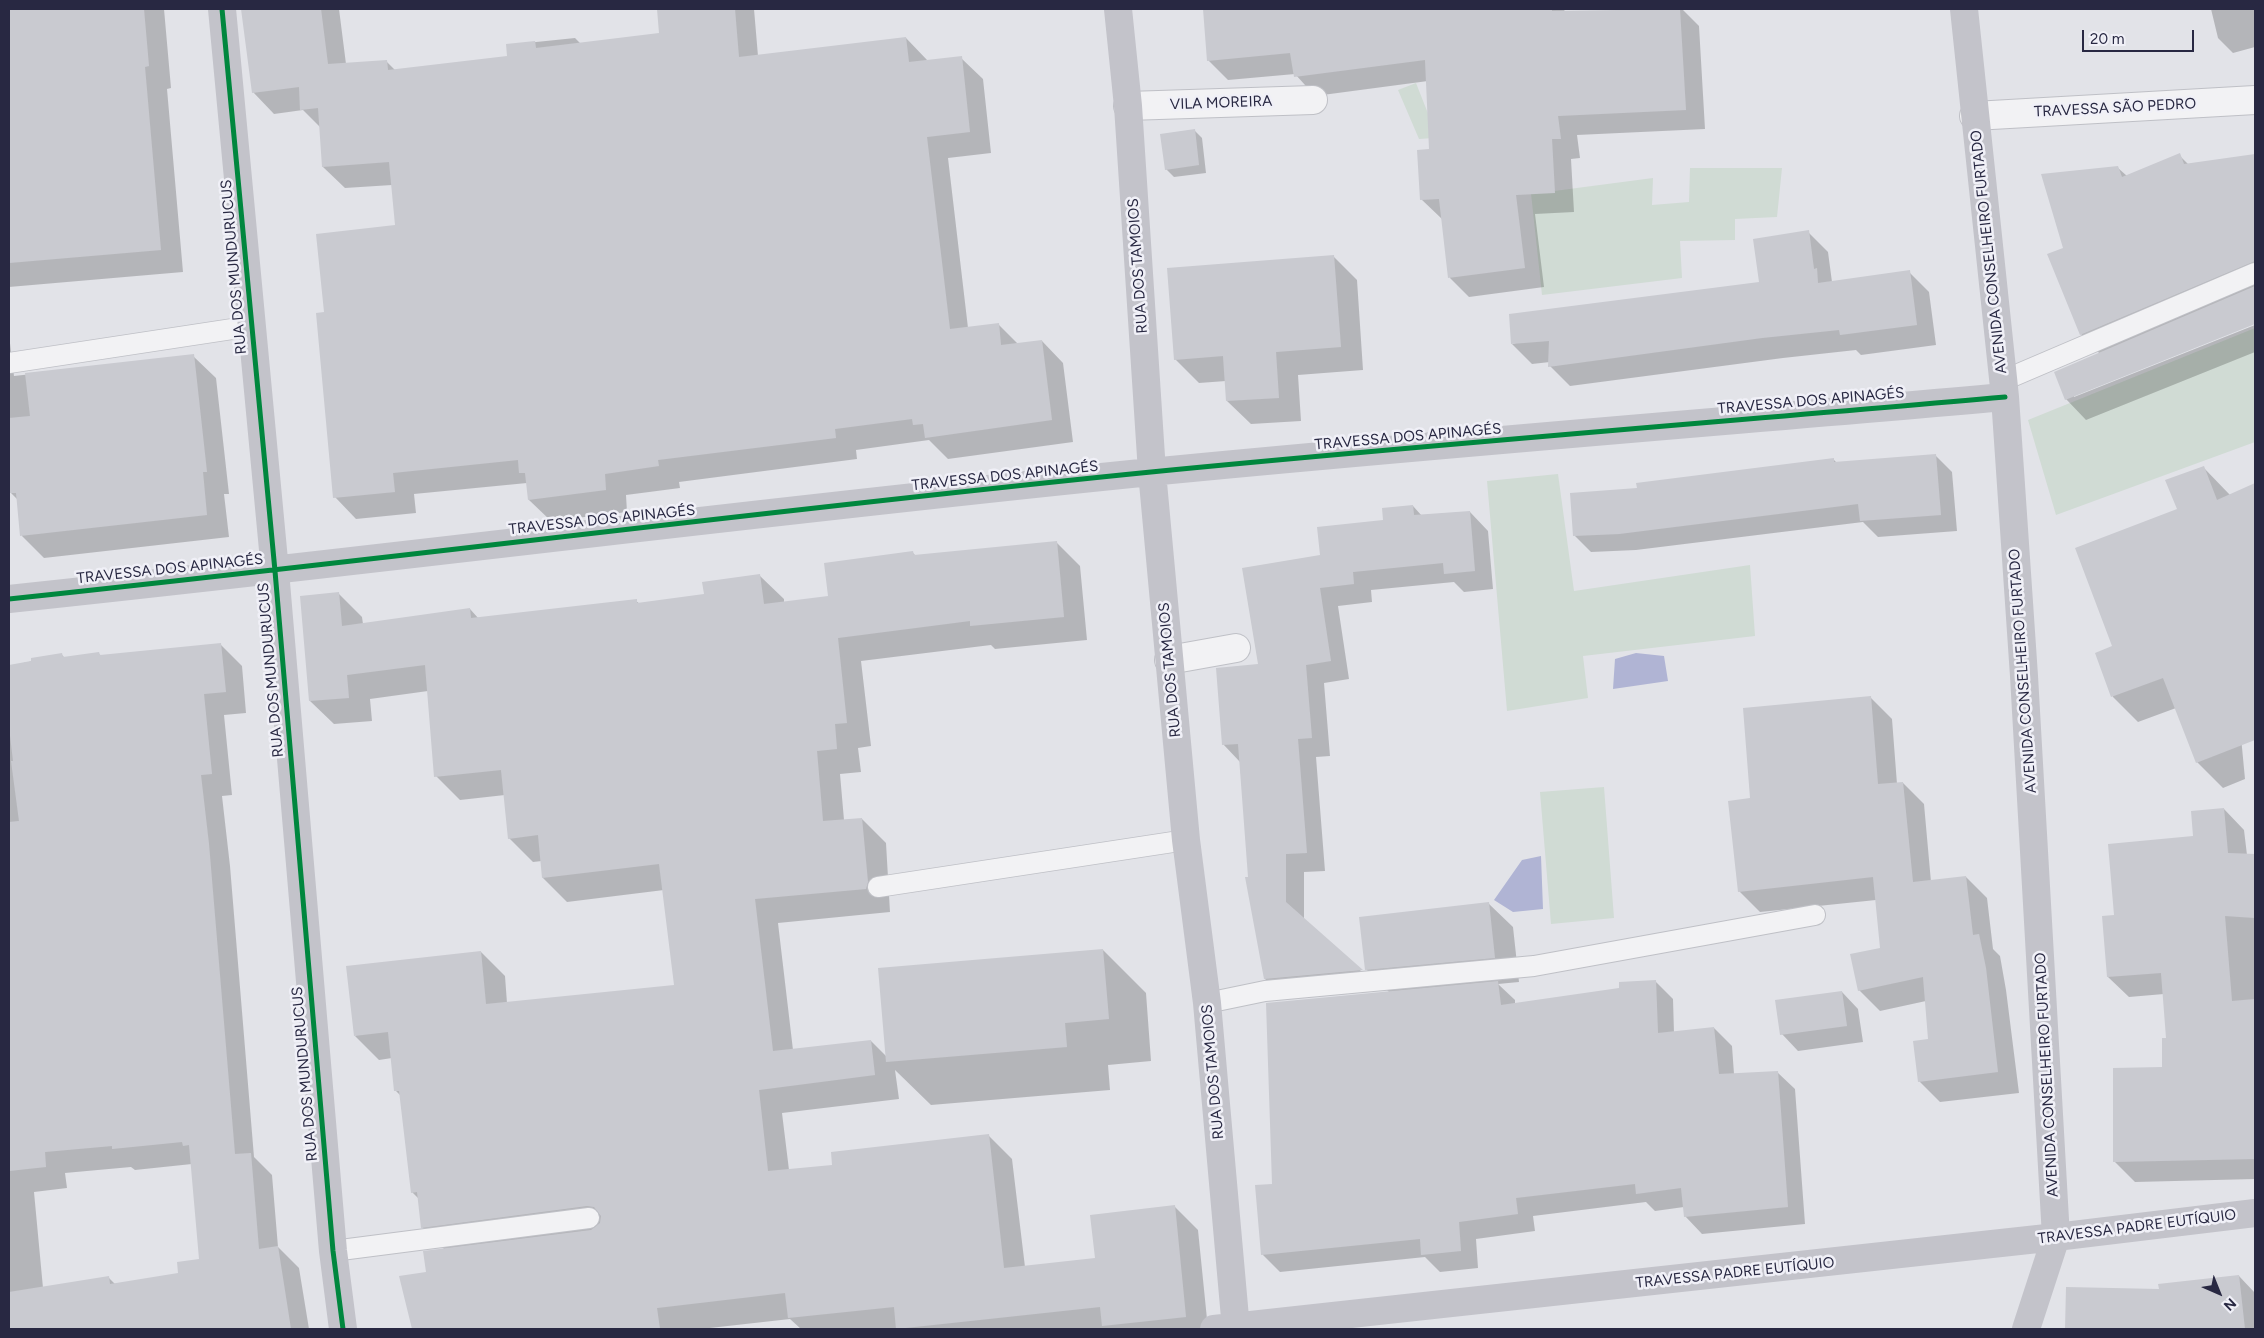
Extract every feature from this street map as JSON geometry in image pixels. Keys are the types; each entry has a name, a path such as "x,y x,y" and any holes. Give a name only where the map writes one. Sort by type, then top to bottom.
{"street":[{"name":"RUA DOS MUNDURUCUS","path":"222,9 275,571 333,1251 343,1329"},
{"name":"RUA DOS TAMOIOS","path":"1118,9 1128,106 1152,472 1186,840 1207,1003 1229,1328"},
{"name":"AVENIDA CONSELHEIRO FURTADO","path":"1964,9 2004,389 2024,676 2056,1238 2026,1329"},
{"name":"VILA MOREIRA","path":"1128,106 1313,100"},
{"name":"TRAVESSA SÃO PEDRO","path":"1974,116 2255,100"},
{"name":"TRAVESSA DOS APINAGÉS","path":"9,599 275,571 494,544 1152,472 2004,389"},
{"path":"1169,660 1236,648"},
{"name":"TRAVESSA PADRE EUTÍQUIO","path":"1229,1328 2056,1238 2255,1213"}],"lane":[{"path":"2004,389 2255,273"},
{"path":"9,363 252,326"},
{"path":"878,888 1186,840"},
{"path":"1207,1003 1266,991 1534,966 1815,915"},
{"path":"333,1251 590,1218"}],"shaded area":[{"path":"1416,83 1429,116 1448,137 1419,139 1398,90"},
{"path":"1690,168 1782,168 1777,217 1735,219 1735,240 1680,241 1682,278 1542,295 1531,194 1653,178 1652,205 1689,202"},
{"path":"2255,328 2255,442 2056,515 2028,420"},
{"path":"1558,474 1574,591 1750,565 1755,636 1583,656 1588,698 1507,711 1487,481"},
{"path":"1604,787 1614,918 1551,924 1540,792"}],"water":[{"path":"1636,653 1664,656 1668,681 1613,689 1615,659"},
{"path":"1541,856 1543,909 1513,912 1494,900 1522,860"}],"building":[{"path":"9,9 144,9 149,66 145,67 161,250 9,263"},
{"path":"241,9 321,9 328,64 387,60 388,70 507,56 506,44 535,41 536,48 659,33 657,9 735,9 739,57 906,37 909,62 962,56 970,132 927,137 950,329 999,323 1001,345 1042,340 1052,420 925,438 923,424 913,425 912,419 835,429 836,438 658,460 659,466 605,474 606,490 528,500 525,473 519,473 518,460 393,473 395,492 333,498 316,313 324,312 316,234 395,225 389,162 322,167 318,108 300,110 299,87 252,93"},
{"path":"1203,9 1552,9 1552,11 1680,9 1686,110 1558,116 1561,139 1552,139 1555,193 1516,195 1525,268 1448,278 1439,199 1420,200 1417,150 1429,149 1425,60 1294,77 1290,53 1207,61"},
{"path":"1195,129 1199,165 1165,170 1160,134"},
{"path":"2180,153 2184,164 2255,154 2255,261 2080,335 2047,254 2063,248 2041,174 2118,166 2122,177"},
{"path":"1809,230 1814,269 1817,268 1818,283 1910,270 1917,325 1840,335 1839,330 1762,338 1548,367 1549,341 1511,344 1509,314 1759,282 1753,239"},
{"path":"1334,255 1341,347 1276,352 1279,398 1226,401 1223,356 1174,360 1167,268"},
{"path":"2255,286 2255,324 2065,400 2054,372"},
{"path":"194,354 207,472 203,472 207,515 20,536 16,493 9,493 9,418 30,416 25,373"},
{"path":"1936,454 1941,515 1860,521 1858,504 1619,534 1573,536 1570,493 1637,488 1636,483 1834,458 1834,462"},
{"path":"2204,466 2217,500 2255,483 2255,740 2196,763 2163,678 2111,697 2095,653 2112,646 2075,548 2177,509 2165,480"},
{"path":"1413,505 1414,515 1470,511 1475,571 1444,574 1443,563 1353,572 1354,584 1320,588 1331,661 1306,665 1312,738 1298,739 1307,853 1286,854 1286,902 1363,970 1264,979 1245,877 1248,877 1238,744 1222,745 1216,668 1258,664 1242,568 1320,555 1317,527 1383,520 1382,508"},
{"path":"1057,541 1064,617 970,626 970,621 838,638 847,723 835,724 837,749 817,751 823,821 862,818 868,882 866,889 755,899 773,1051 871,1040 875,1075 759,1090 768,1171 832,1165 831,1152 989,1134 1004,1268 1095,1258 1090,1215 1175,1205 1186,1317 1102,1326 1100,1307 896,1329 894,1307 788,1318 785,1293 657,1308 660,1329 412,1329 399,1276 426,1272 423,1251 591,1230 600,1223 601,1216 594,1207 587,1206 421,1228 417,1192 411,1193 399,1091 394,1091 388,1032 354,1036 346,966 481,951 486,1004 674,985 659,864 542,878 538,835 508,839 501,770 434,777 425,665 347,675 349,698 309,701 300,596 339,592 342,626 470,608 471,618 637,599 637,603 704,594 702,582 760,574 764,604 828,596 824,563 913,551 914,555"},
{"path":"221,643 226,692 204,694 212,774 201,775 209,844 235,1154 251,1153 259,1249 278,1246 291,1329 9,1329 9,1292 109,1276 110,1284 178,1273 177,1262 199,1259 189,1145 183,1146 182,1142 112,1149 112,1146 45,1152 46,1167 9,1171 9,822 19,821 11,761 13,761 9,727 9,665 31,661 31,658 62,653 63,657 99,652 100,655"},
{"path":"1871,696 1878,784 1903,782 1913,882 1966,876 1973,935 1979,934 1986,968 1998,1072 1918,1082 1913,1041 1928,1039 1923,977 1858,991 1850,954 1880,948 1873,877 1738,892 1728,801 1750,798 1743,708"},
{"path":"2224,808 2228,853 2255,854 2255,918 2225,916 2232,1001 2255,999 2255,1159 2113,1162 2113,1068 2162,1067 2162,1038 2166,1038 2161,973 2107,977 2102,916 2114,915 2108,844 2193,836 2191,811"},
{"path":"1489,902 1495,958 1365,970 1359,917"},
{"path":"1103,949 1109,1019 1065,1023 1067,1047 886,1062 878,968"},
{"path":"1656,980 1658,1033 1714,1027 1719,1074 1778,1071 1788,1207 1684,1217 1681,1188 1636,1194 1635,1184 1516,1198 1518,1214 1459,1222 1461,1251 1421,1255 1420,1239 1261,1255 1255,1185 1272,1184 1266,1003 1498,981 1501,1005 1619,988 1619,982"},
{"path":"1842,991 1847,1026 1780,1035 1775,1000"},
{"path":"2239,1275 2245,1329 2065,1329 2066,1287 2159,1289 2158,1284"}],"cycle path":[{"path":"222,9 275,571 333,1251 343,1329"},
{"path":"9,599 865,502 1151,472 2005,397"}]}
